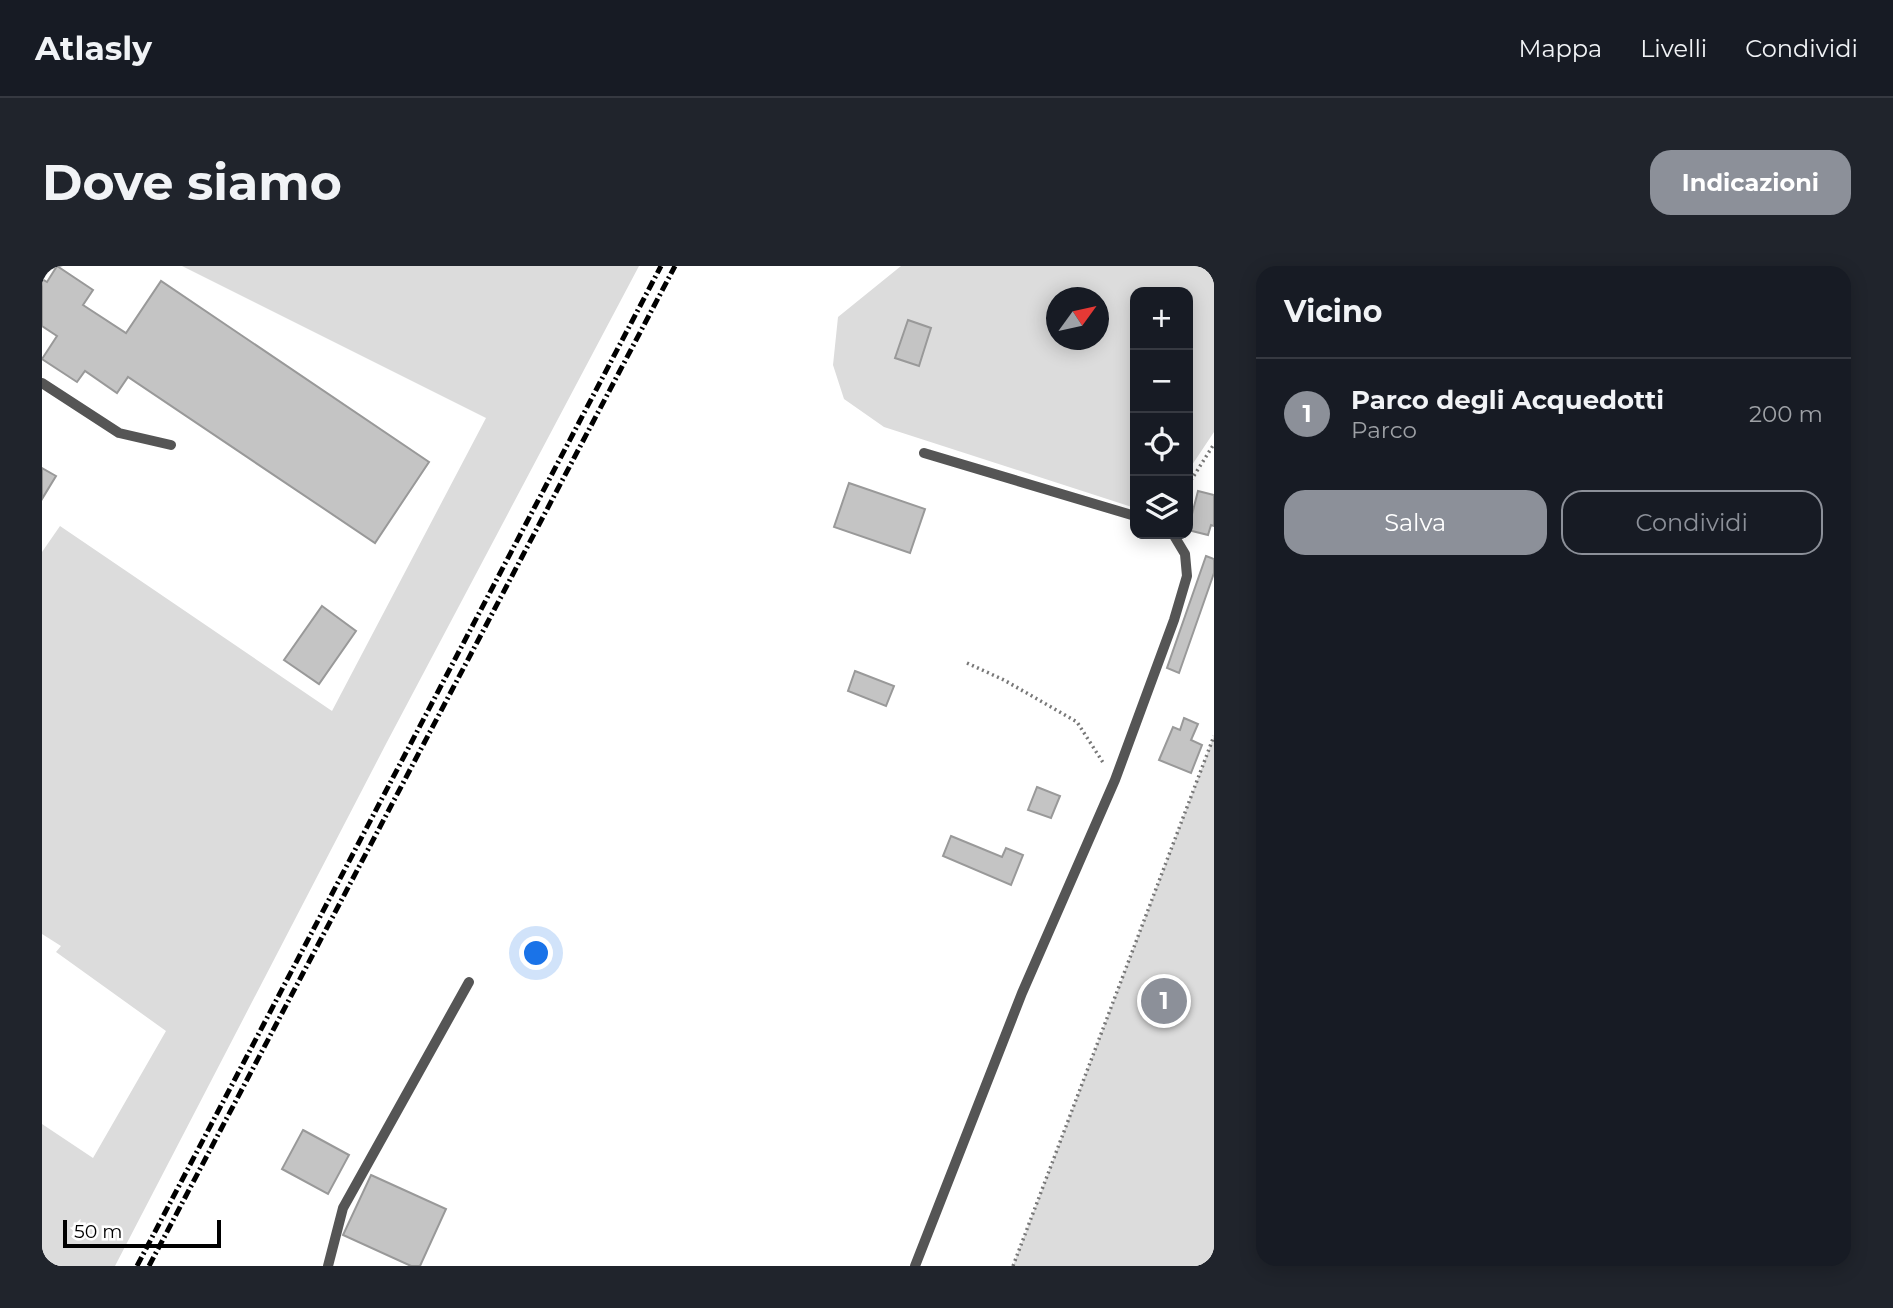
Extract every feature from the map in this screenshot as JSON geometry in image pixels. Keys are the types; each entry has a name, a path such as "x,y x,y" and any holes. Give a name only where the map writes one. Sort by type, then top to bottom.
{"lane":[{"path":"42,383 119,433 171,445"},
{"path":"923,453 1130,515"},
{"path":"915,1266 1022,993 1115,780 1174,620 1187,576 1185,554 1176,539"},
{"path":"328,1266 344,1208 469,982"}],"path":[{"path":"1193,477 1214,443"},
{"path":"967,663 1004,680 1077,722 1115,780"},
{"path":"1013,1266 1214,736"}],"shaded area":[{"path":"182,266 639,266 387,742 115,1266 42,1266 42,1124 93,1158 166,1031 56,952 61,946 42,934 42,552 60,526 332,711 486,418"},
{"path":"901,266 1214,266 1214,432 1193,464 1193,287 1130,287 1130,506 884,427 844,399 833,365 838,317"},
{"path":"1214,736 1214,1266 1013,1266"}],"building":[{"path":"57,266 93,290 83,305 126,333 161,281 429,462 375,543 128,377 117,393 85,371 77,382 42,359 57,336 42,326 42,279 47,282"},
{"path":"908,320 931,328 919,366 895,358"},
{"path":"42,468 56,476 42,499"},
{"path":"849,483 925,509 910,553 834,527"},
{"path":"1198,491 1214,495 1214,526 1211,525 1208,535 1193,531 1193,510"},
{"path":"1206,556 1214,559 1214,573 1179,673 1167,668"},
{"path":"322,606 356,631 319,684 284,660"},
{"path":"855,671 894,686 886,706 848,691"},
{"path":"1184,718 1198,724 1191,740 1202,745 1191,773 1159,760 1173,727 1180,730"},
{"path":"1037,787 1060,796 1051,818 1028,810"},
{"path":"951,836 1002,857 1006,848 1023,855 1011,885 943,856"},
{"path":"303,1130 349,1155 328,1194 282,1169"},
{"path":"371,1175 446,1209 420,1266 411,1266 343,1235"}],"railway":[{"path":"137,1266 661,266"},
{"path":"149,1266 675,266"}],"place":[{"name":"Parco degli Acquedotti","path":"1164,1001"}]}
